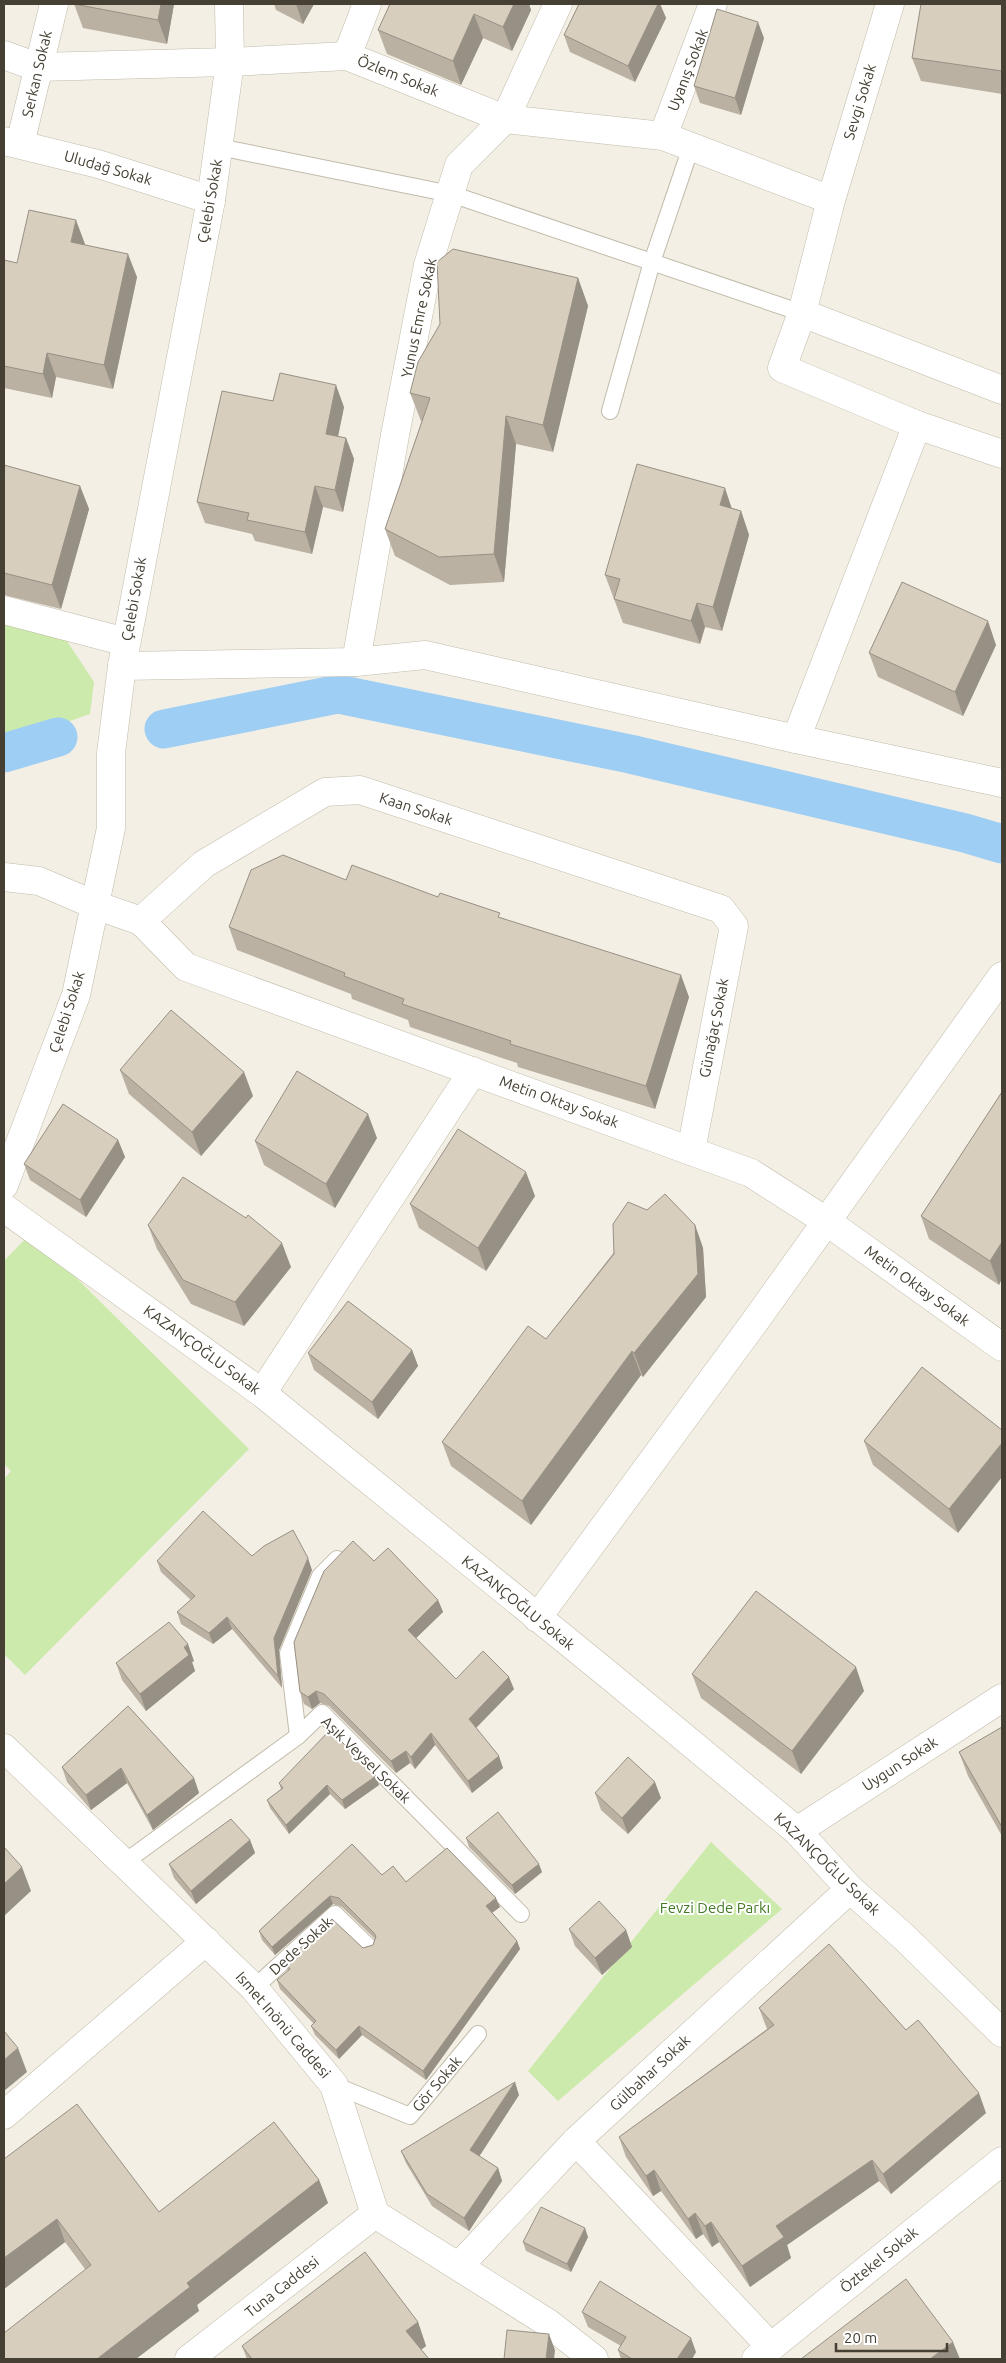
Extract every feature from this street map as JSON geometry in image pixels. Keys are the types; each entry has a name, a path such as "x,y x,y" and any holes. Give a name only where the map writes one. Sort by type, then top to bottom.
{"street":[{"name":"Serkan Sokak","path":"12,143 37,67 54,4"},
{"name":"Çelebi Sokak","path":"4,1185 76,995 111,828 111,753 124,654 211,200 230,62 230,4"},
{"path":"347,56 368,4"},
{"name":"Yunus Emre Sokak","path":"356,662 395,435 428,265 459,165 505,119 558,4"},
{"name":"Uyanış Sokak","path":"663,136 714,4"},
{"name":"Sevgi Sokak","path":"890,4 831,200 802,312 782,368 917,425"},
{"path":"4,55 37,67"},
{"name":"Özlem Sokak","path":"37,67 230,62 347,56 505,119 663,136 831,200"},
{"name":"Uludağ Sokak","path":"12,143 98,164 211,200"},
{"path":"802,312 1002,390"},
{"path":"796,739 917,425 1002,454"},
{"path":"4,610 124,654 356,662 425,655 796,739 1002,783"},
{"name":"Kaan Sokak","path":"141,921 204,864 244,840 325,792 360,790 721,908"},
{"name":"Metin Oktay Sokak","path":"4,877 39,881 95,905 141,921 186,967 751,1173 826,1221 1002,1347"},
{"name":"Günağaç Sokak","path":"691,1151 734,926 721,908"},
{"path":"537,1618 1002,976"},
{"path":"262,1393 473,1071"},
{"name":"KAZANÇOĞLU Sokak","path":"4,1208 262,1393 610,1676 797,1831 850,1889 904,1937 1002,2033"},
{"name":"Uygun Sokak","path":"797,1831 1002,1698"},
{"name":"Ismet Inönü Caddesi","path":"4,1748 94,1837 125,1862 254,1988 334,2085 375,2214"},
{"name":"Gülbahar Sokak","path":"459,2266 576,2141 850,1889"},
{"path":"4,2115 206,1941"},
{"path":"576,2141 763,2353"},
{"name":"Öztekel Sokak","path":"763,2353 1002,2161"},
{"path":"375,2214 548,2323 594,2359"},
{"name":"Tuna Caddesi","path":"189,2359 375,2214"}],"lane":[{"path":"219,146 451,194 802,312"},
{"path":"610,411 652,262 691,146"},
{"path":"298,1736 288,1653 320,1576 346,1550"},
{"name":"Aşık Veysel Sokak","path":"125,1862 298,1736 322,1713 521,1914"},
{"name":"Dede Sokak","path":"254,1988 335,1914 369,1947"},
{"name":"Gör Sokak","path":"334,2085 410,2116 478,2034"}],"green space":[{"path":"4,625 65,638 94,682 90,714 47,729 4,739"},
{"path":"31,1233 249,1449 25,1675 4,1654 4,1479 11,1471 4,1464 4,1261"},
{"name":"Fevzi Dede Parkı","path":"711,1842 782,1909 558,2101 528,2071"}],"building":[{"path":"74,4 161,4 158,20"},
{"path":"390,4 514,4 503,27 474,14 453,61 378,30"},
{"path":"579,4 658,4 628,66 564,35"},
{"path":"921,4 1002,4 1002,71 912,58"},
{"path":"717,9 758,22 735,98 694,86"},
{"path":"29,210 76,220 71,242 128,254 104,365 47,353 43,374 4,366 4,260 17,263"},
{"path":"453,249 578,278 543,425 506,416 494,554 439,557 385,529 430,398 410,393 418,362 440,324 437,262"},
{"path":"280,373 336,385 326,434 346,438 335,490 315,486 305,532 247,520 249,513 197,502 222,391 273,401"},
{"path":"637,464 725,488 720,505 741,511 713,607 697,603 691,621 614,599 620,579 605,575"},
{"path":"4,465 80,486 52,585 4,573"},
{"path":"902,582 988,621 955,692 869,653"},
{"path":"283,855 346,880 352,865 438,897 440,893 500,913 498,917 681,975 646,1086 510,1044 511,1041 402,1004 404,999 344,976 345,973 229,927 251,870"},
{"path":"171,1010 244,1072 192,1132 120,1070"},
{"path":"297,1071 368,1114 326,1184 255,1141"},
{"path":"1002,1092 1002,1242 990,1261 921,1216"},
{"path":"63,1104 118,1140 80,1200 24,1164"},
{"path":"458,1129 526,1172 478,1248 410,1204"},
{"path":"183,1177 246,1218 248,1215 282,1243 235,1302 183,1280 148,1225"},
{"path":"665,1194 695,1225 698,1274 634,1353 632,1351 522,1501 442,1442 528,1326 546,1339 614,1254 613,1224 628,1202 647,1210"},
{"path":"348,1301 412,1350 372,1402 308,1353"},
{"path":"922,1367 1002,1430 1002,1443 949,1509 864,1441"},
{"path":"203,1511 252,1556 264,1546 293,1530 308,1558 274,1638 278,1676 227,1617 209,1633 177,1612 195,1596 157,1561"},
{"path":"353,1541 374,1561 388,1548 438,1600 408,1630 456,1679 483,1651 509,1677 469,1719 499,1756 468,1781 431,1733 411,1757 406,1751 391,1761 324,1694 316,1691 308,1697 300,1692 294,1642 324,1571"},
{"path":"756,1591 856,1667 792,1751 692,1674"},
{"path":"169,1622 188,1644 184,1647 189,1655 140,1694 116,1663"},
{"path":"128,1706 194,1778 147,1815 121,1768 86,1795 62,1767"},
{"path":"1002,1727 1002,1827 959,1752"},
{"path":"330,1730 376,1776 342,1800 327,1785 286,1825 267,1800 283,1788 279,1783"},
{"path":"628,1757 655,1782 622,1818 595,1793"},
{"path":"498,1812 539,1864 512,1885 466,1838"},
{"path":"231,1819 250,1840 191,1891 169,1864"},
{"path":"352,1844 382,1875 393,1866 406,1882 447,1848 496,1898 486,1906 517,1941 423,2071 359,2026 336,2050 311,2026 316,2021 277,1980 290,1969 285,1962 332,1919 363,1948 373,1945 376,1936 339,1898 330,1896 272,1947 259,1931"},
{"path":"4,1847 22,1867 4,1884"},
{"path":"599,1901 626,1930 595,1958 569,1929"},
{"path":"829,1944 906,2030 918,2020 979,2093 883,2174 872,2160 776,2226 784,2237 742,2266 711,2222 705,2226 695,2213 688,2219 654,2170 646,2176 619,2137 774,2025 759,2008"},
{"path":"4,2031 18,2048 4,2060"},
{"path":"515,2082 470,2150 498,2168 464,2218 427,2194 401,2151"},
{"path":"77,2104 159,2212 274,2122 319,2180 187,2283 190,2287 97,2359 4,2359 4,2333 91,2265 57,2219 4,2258 4,2159"},
{"path":"541,2207 585,2228 567,2264 523,2242"},
{"path":"365,2252 418,2322 406,2331 429,2359 252,2359 242,2346"},
{"path":"906,2279 953,2342 930,2359 801,2359"},
{"path":"600,2281 691,2338 677,2359 632,2359 618,2350 626,2337 582,2312"},
{"path":"507,2330 549,2334 546,2359 504,2359"}],"waterway":[{"path":"164,729 338,694 630,754 965,833 1002,844"},
{"path":"4,753 58,737"}]}
